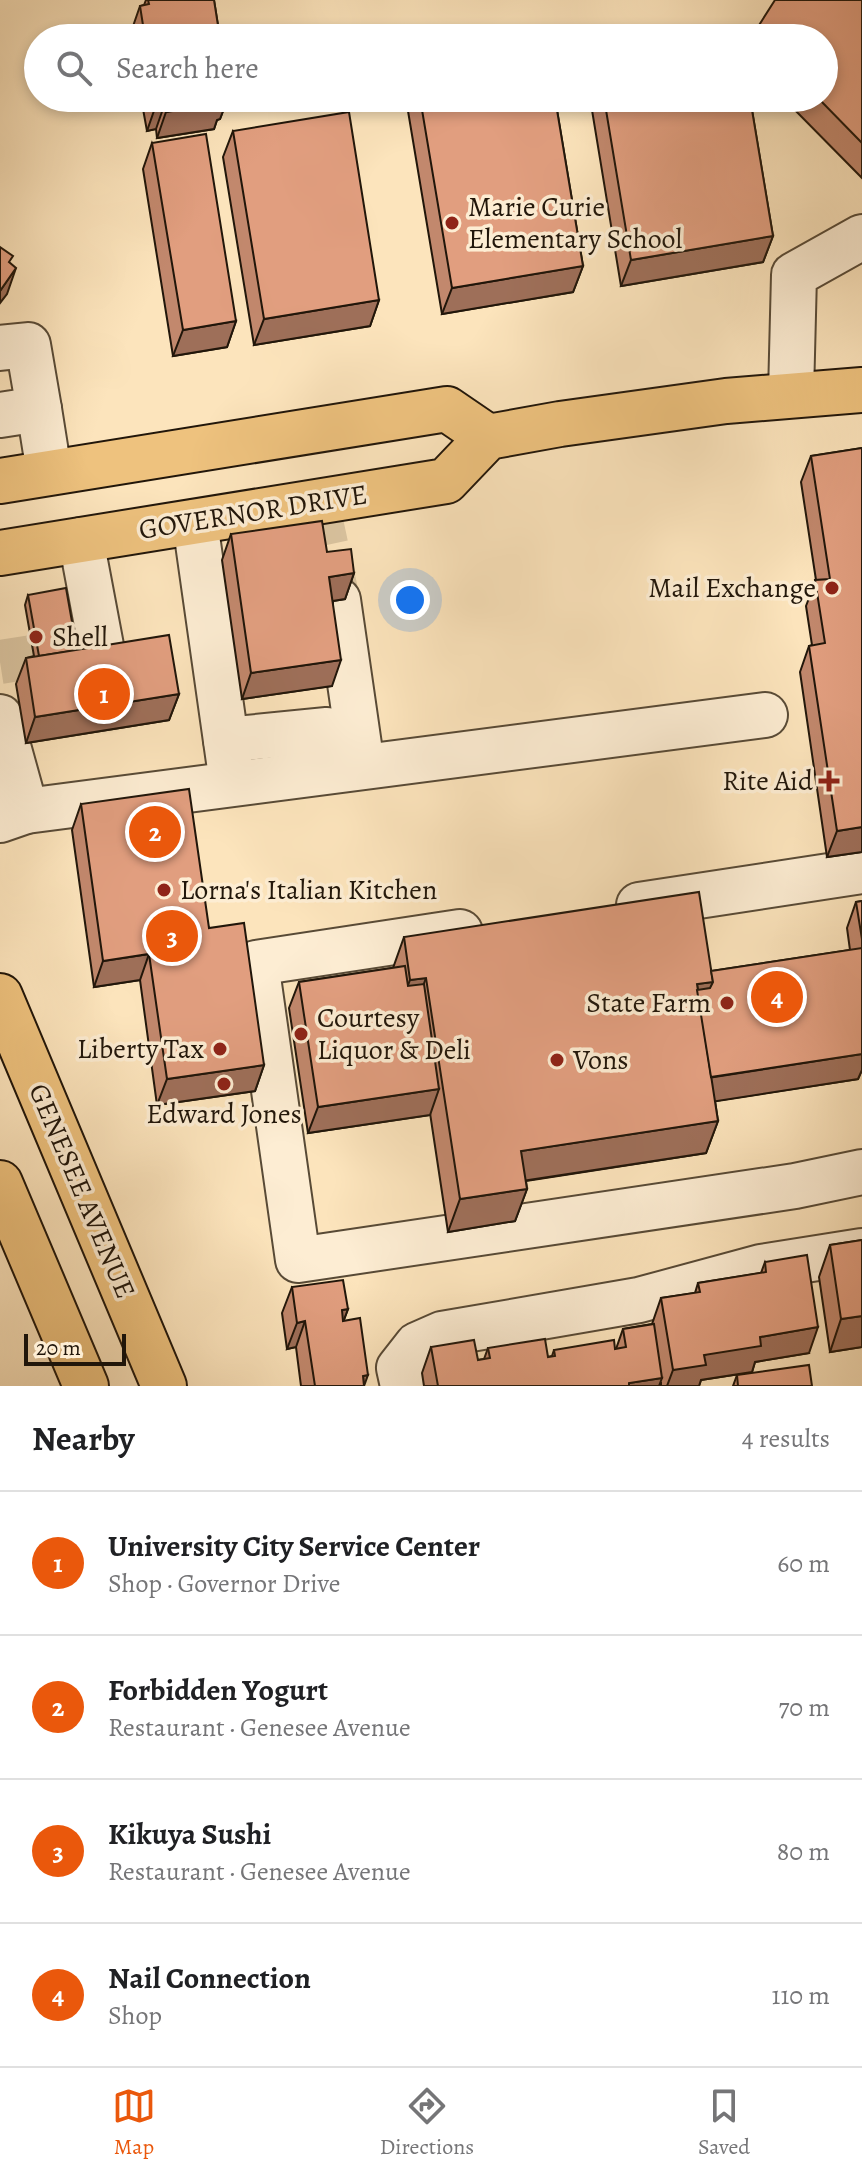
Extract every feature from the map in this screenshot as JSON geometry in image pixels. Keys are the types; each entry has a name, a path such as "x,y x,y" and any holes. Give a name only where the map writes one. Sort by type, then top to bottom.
{"main road":[{"path":"0,481 447,409 488,437 576,422 791,394 862,390"},
{"name":"GOVERNOR DRIVE","path":"0,553 446,481 488,437"},
{"name":"GENESEE AVENUE","path":"0,996 164,1386"},
{"path":"0,1183 86,1386"}],"lane":[{"path":"791,394 794,275 862,237"},
{"path":"0,348 28,345 19,412 49,472"},
{"path":"195,522 232,783"},
{"path":"81,540 101,646"},
{"path":"338,600 348,768"},
{"path":"0,717 13,816 232,783 765,715"},
{"path":"226,740 327,730 348,768"},
{"path":"596,911 862,871"},
{"path":"497,926 256,963 298,1260 795,1186 862,1172"},
{"path":"403,1386 399,1368 417,1345 442,1334 639,1300 761,1267 862,1251"}],"building":[{"path":"148,0 214,0 218,24 143,24 140,6 149,4"},
{"path":"775,0 862,0 862,143 832,112 838,112 838,24 760,24"},
{"path":"349,112 379,300 264,319 233,131"},
{"path":"422,112 557,112 583,266 452,288"},
{"path":"606,112 752,112 773,236 631,260"},
{"path":"206,134 236,321 183,330 152,143"},
{"path":"0,247 13,256 9,262 16,268 0,291"},
{"path":"862,448 862,827 837,831 809,646 825,643 815,580 830,579 811,456"},
{"path":"322,521 327,552 351,549 354,573 329,577 341,660 251,673 231,534"},
{"path":"66,588 77,650 39,656 28,595"},
{"path":"169,635 179,694 35,717 26,658"},
{"path":"189,789 209,928 244,923 264,1065 167,1079 149,954 103,961 81,804"},
{"name":"Vons","path":"699,892 713,982 697,984 718,1121 521,1151 527,1189 460,1199 426,978 410,980 404,937"},
{"path":"862,901 862,939 856,902"},
{"path":"862,948 862,1054 711,1077 697,990 710,988 713,982 711,971"},
{"path":"405,966 408,986 424,984 439,1089 318,1107 299,982"},
{"path":"862,1240 862,1316 841,1319 830,1245"},
{"path":"807,1255 818,1327 760,1337 761,1346 704,1355 706,1365 673,1370 661,1298 700,1292 698,1283 766,1272 765,1262"},
{"path":"343,1280 348,1309 342,1310 343,1321 360,1318 368,1375 363,1376 364,1386 315,1386 305,1321 297,1323 292,1287"},
{"path":"654,1324 662,1378 629,1383 629,1386 438,1386 431,1347 474,1340 478,1360 490,1358 488,1348 545,1339 548,1357 555,1356 554,1350 614,1340 615,1349 626,1347 623,1329"},
{"path":"809,1365 812,1386 738,1386 737,1375"}],"tunnel":[{"path":"317,502 338,600"},
{"path":"0,662 101,646"}],"place":[{"name":"Marie Curie Elementary School","path":"452,223"},
{"name":"Mail Exchange","path":"832,588"},
{"name":"Shell","path":"36,637"},
{"name":"University City Service Center","path":"104,694"},
{"name":"Rite Aid","path":"829,781"},
{"name":"Forbidden Yogurt","path":"155,832"},
{"name":"Lorna's Italian Kitchen","path":"164,890"},
{"name":"Kikuya Sushi","path":"172,936"},
{"name":"Nail Connection","path":"777,997"},
{"name":"State Farm","path":"727,1003"},
{"name":"Courtesy Liquor & Deli","path":"301,1034"},
{"name":"Liberty Tax","path":"220,1049"},
{"name":"Vons","path":"557,1060"},
{"name":"Edward Jones","path":"224,1084"}]}
